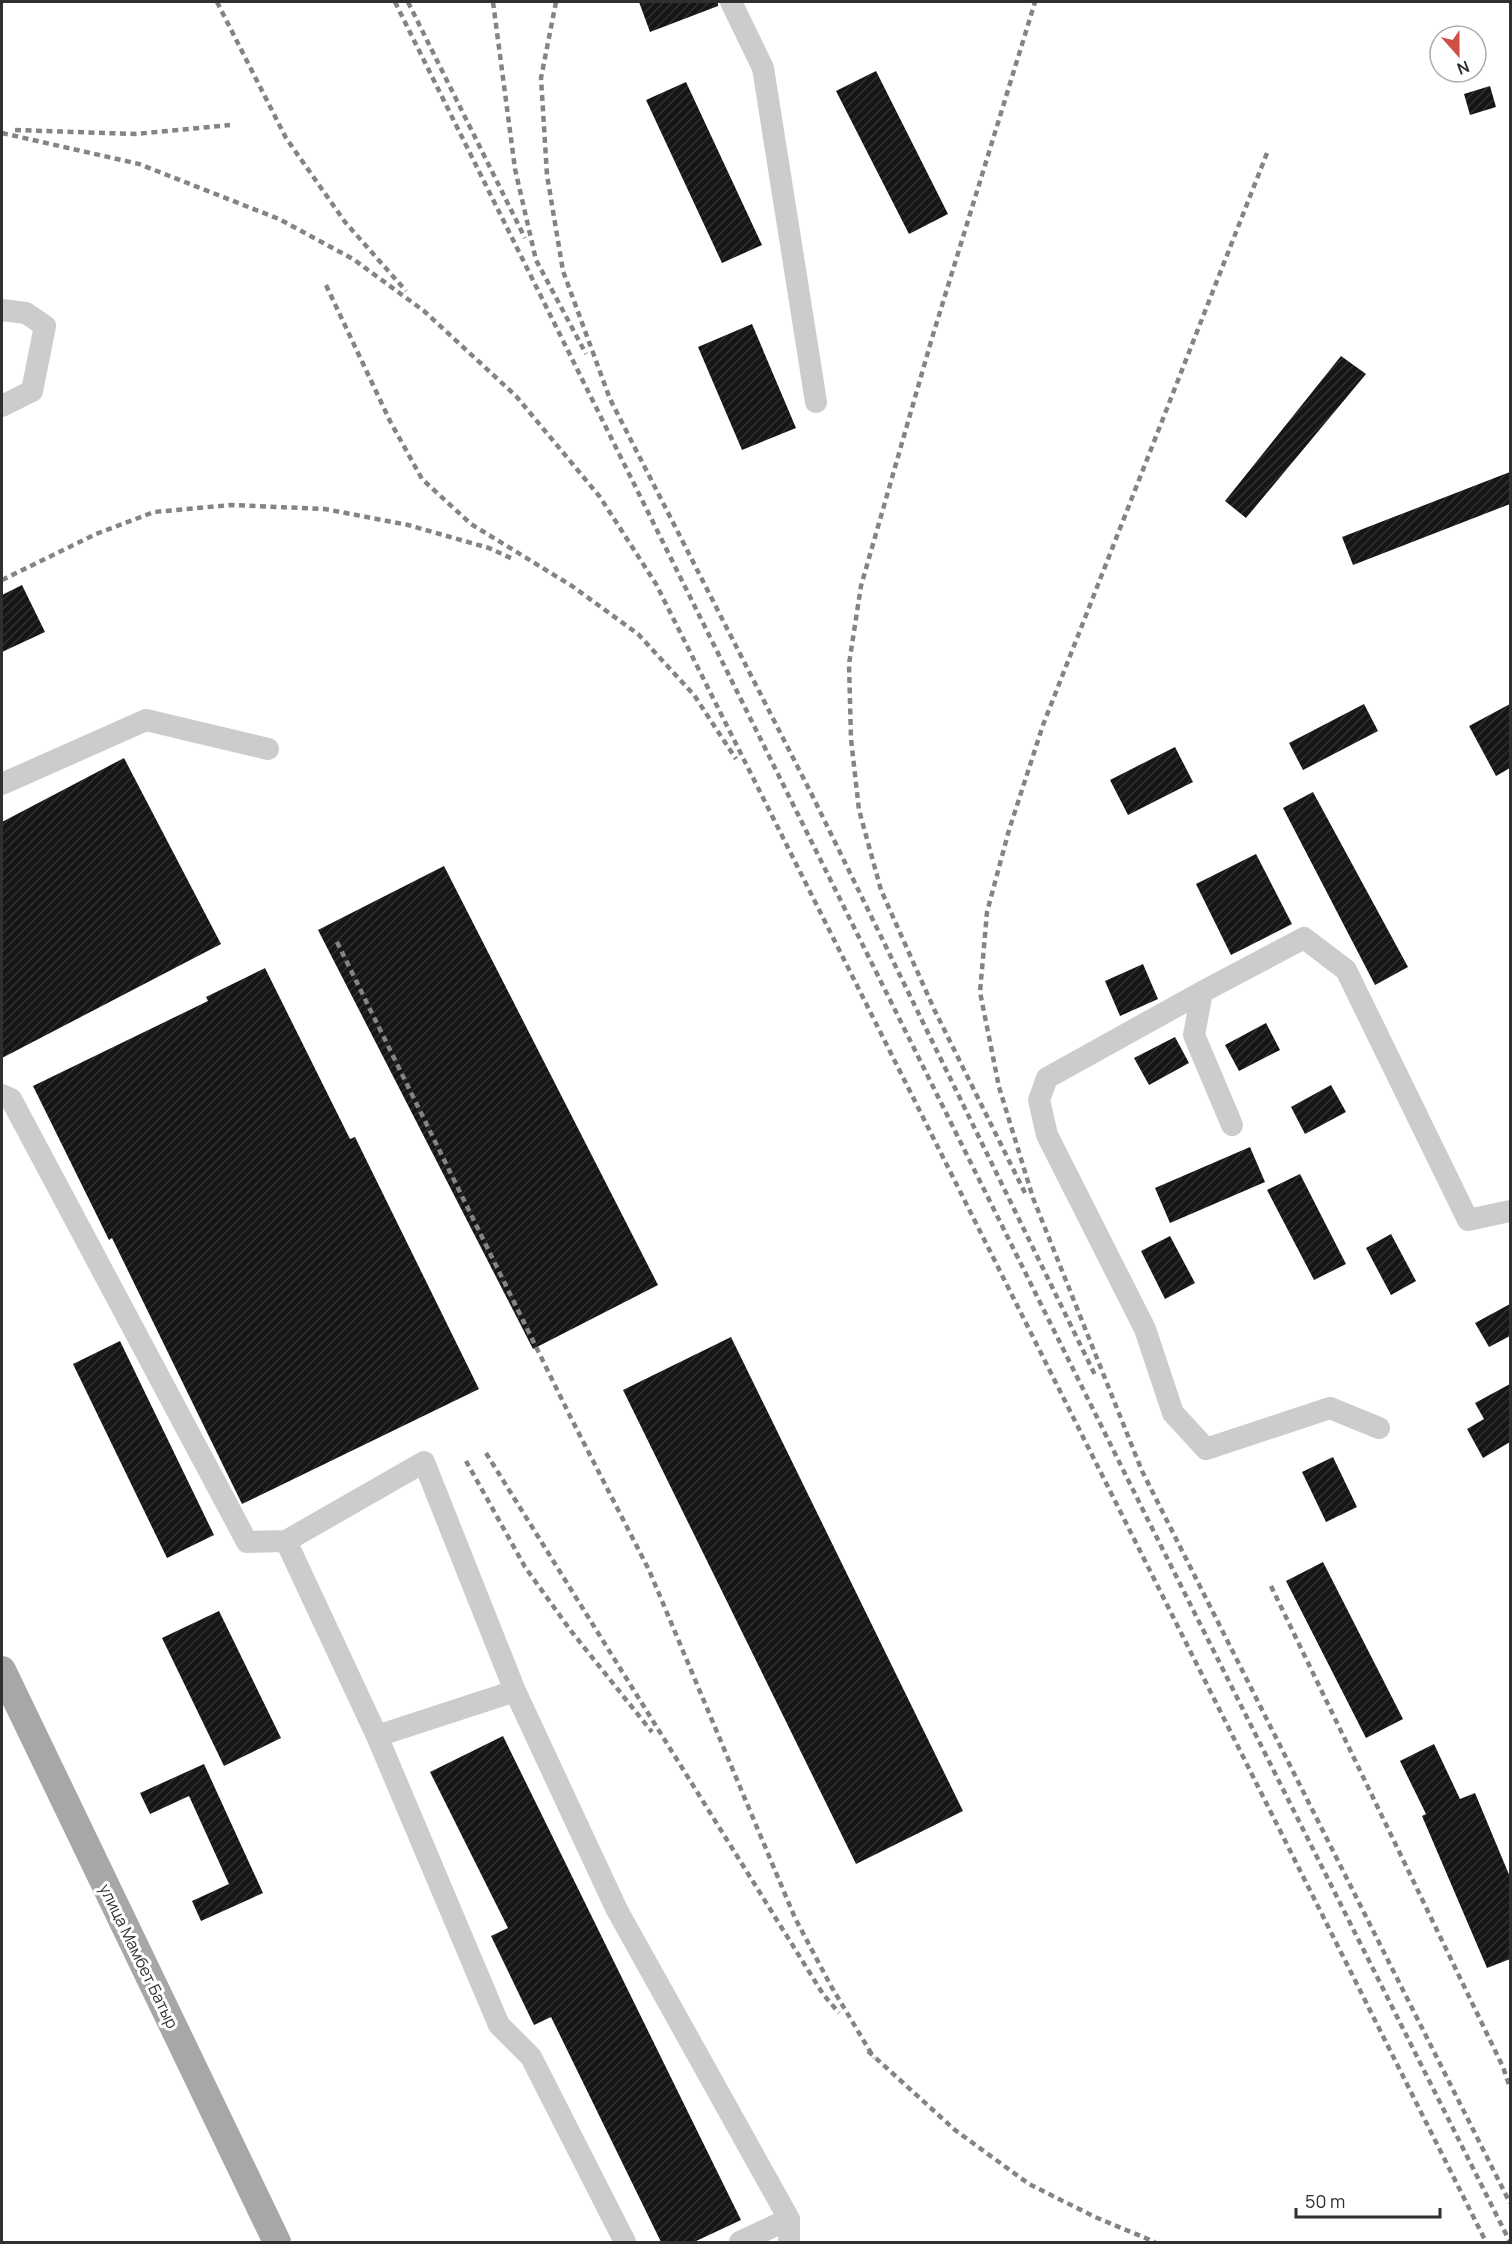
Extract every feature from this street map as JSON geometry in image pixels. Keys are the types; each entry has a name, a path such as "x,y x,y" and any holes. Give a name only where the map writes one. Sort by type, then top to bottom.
{"main road":[{"name":"улица Мамбет Батыр","path":"2,1670 277,2242"}],"street":[{"path":"731,2 763,68 816,402"},
{"path":"2,310 26,313 45,326 32,392 2,406"},
{"path":"2,784 146,720 268,749"},
{"path":"1379,1428 1330,1408 1206,1449 1173,1413 1145,1329 1047,1135 1039,1100 1047,1078 1304,938 1346,970 1468,1220 1510,1211"},
{"path":"1203,992 1194,1035 1232,1125"},
{"path":"2,1095 11,1100 247,1542 286,1541 424,1462 515,1691 617,1910 789,2219 789,2242"},
{"path":"286,1541 377,1736 499,2025 531,2057 625,2242"},
{"path":"377,1736 515,1691"},
{"path":"740,2242 789,2219"}],"building":[{"path":"639,2 718,2 718,6 650,32"},
{"path":"876,71 948,214 909,234 836,91"},
{"path":"686,82 762,245 722,263 646,100"},
{"path":"1490,86 1496,107 1470,115 1464,94"},
{"path":"752,324 796,428 742,450 698,347"},
{"path":"1341,356 1366,374 1246,518 1225,501"},
{"path":"1510,472 1510,504 1353,565 1342,537"},
{"path":"22,585 45,632 2,652 2,595"},
{"path":"1364,704 1378,731 1303,770 1289,743"},
{"path":"1510,704 1510,768 1496,776 1469,726"},
{"path":"1175,747 1193,782 1128,815 1110,780"},
{"path":"124,758 221,944 2,1058 2,822"},
{"path":"1313,792 1408,967 1375,985 1283,808"},
{"path":"1256,854 1292,924 1231,955 1196,884"},
{"path":"444,866 658,1285 533,1349 318,930"},
{"path":"1143,964 1158,999 1120,1016 1105,981"},
{"path":"265,968 350,1139 355,1137 479,1389 242,1504 112,1238 109,1240 33,1086 208,1001 206,997"},
{"path":"1266,1023 1280,1050 1239,1071 1225,1045"},
{"path":"1175,1037 1189,1063 1149,1085 1134,1058"},
{"path":"1331,1085 1346,1112 1305,1134 1291,1107"},
{"path":"1250,1147 1265,1182 1170,1223 1155,1188"},
{"path":"1300,1174 1346,1264 1314,1280 1267,1190"},
{"path":"1391,1234 1416,1281 1391,1295 1366,1248"},
{"path":"1170,1236 1195,1283 1165,1299 1141,1251"},
{"path":"1510,1304 1510,1336 1489,1347 1475,1323"},
{"path":"731,1337 963,1811 856,1864 623,1390"},
{"path":"120,1341 214,1535 167,1558 73,1364"},
{"path":"1510,1384 1510,1442 1483,1458 1467,1429 1484,1419 1475,1403"},
{"path":"1333,1457 1357,1507 1326,1522 1302,1472"},
{"path":"1323,1562 1403,1719 1366,1738 1286,1581"},
{"path":"219,1611 281,1738 224,1766 162,1638"},
{"path":"503,1736 741,2220 694,2242 661,2242 551,2017 534,2025 491,1936 508,1928 430,1772"},
{"path":"1434,1744 1460,1799 1475,1793 1510,1877 1510,1959 1487,1968 1422,1816 1426,1814 1400,1761"},
{"path":"204,1764 263,1893 201,1921 192,1901 229,1884 189,1796 150,1814 140,1793"}],"railway":[{"path":"217,2 286,138 345,222 406,291"},
{"path":"395,2 1145,1514 1510,2242"},
{"path":"408,2 525,238"},
{"path":"493,2 515,169 536,260 586,354"},
{"path":"556,2 541,78 547,175 563,271 610,399 812,795 1096,1377"},
{"path":"1025,1193 934,1009 881,890 859,810 851,739 849,664 861,586 932,338 1035,2"},
{"path":"15,130 135,134 230,125"},
{"path":"2,133 139,164 279,219 353,259 424,311 516,396 600,497 656,584 1486,2242"},
{"path":"1267,153 1043,725 1009,830 987,912 980,992 999,1087 1033,1198 1142,1471 1510,2203"},
{"path":"326,285 390,421 422,479 471,524 572,586 638,634 694,695 736,759"},
{"path":"2,580 96,534 154,512 231,505 325,509 408,525 489,548 515,560"},
{"path":"337,942 571,1418 649,1570 795,1918 831,1986 874,2058"},
{"path":"486,1453 823,1994 839,2013"},
{"path":"466,1461 525,1567 571,1631 652,1732"},
{"path":"1271,1586 1503,2067 1510,2088"},
{"path":"868,2051 955,2130 1029,2184 1095,2217 1155,2242"}]}
